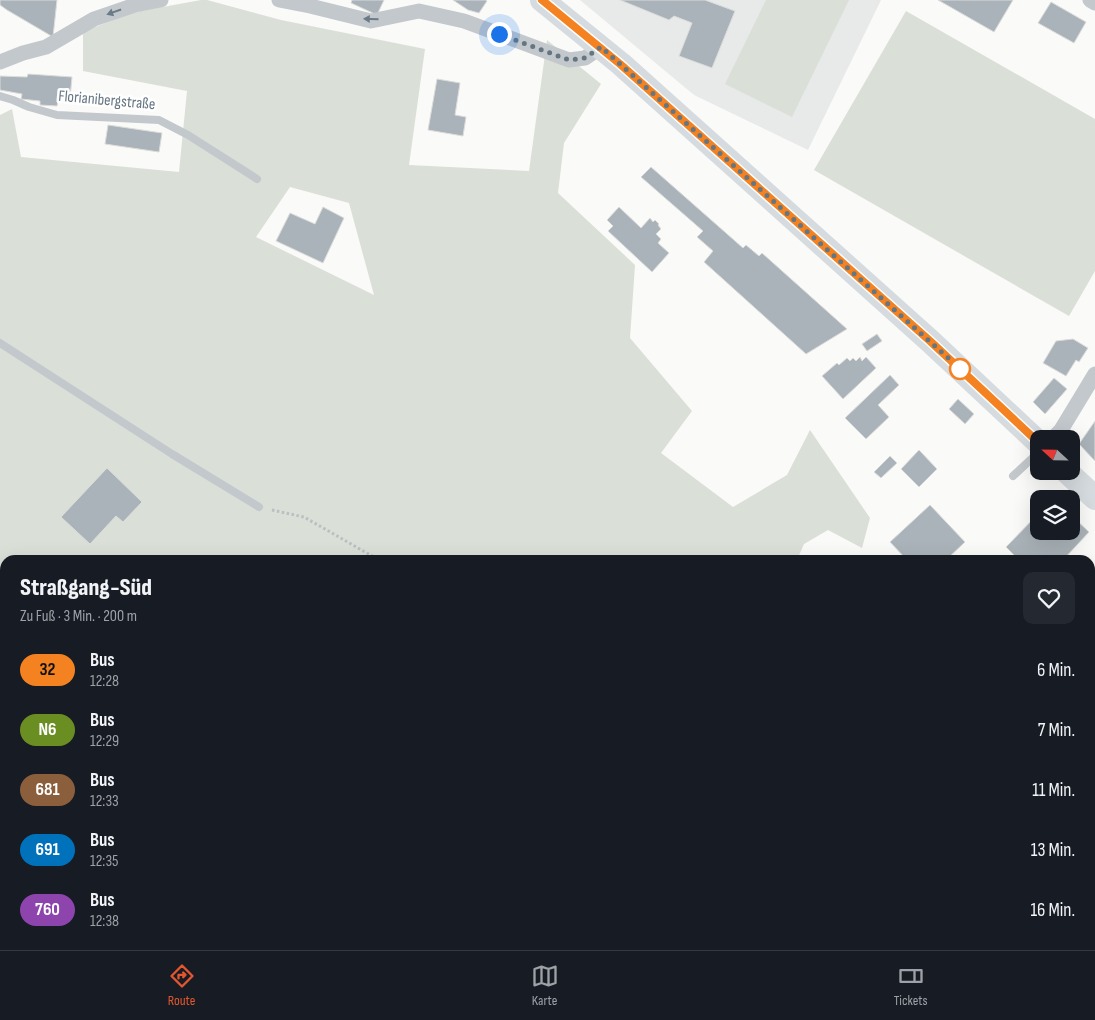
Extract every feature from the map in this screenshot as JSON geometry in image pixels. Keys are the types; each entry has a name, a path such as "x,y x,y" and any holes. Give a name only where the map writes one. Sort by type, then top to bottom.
{"main road":[{"path":"542,0 601,47 930,341 1030,435"},
{"path":"1076,480 1095,498"}],"street":[{"path":"0,62 46,47 94,19 135,5 161,0"},
{"path":"279,0 371,21 418,8 464,21 569,60 585,58 601,47"},
{"path":"1090,0 1095,3"},
{"path":"1061,430 1095,374"}],"lane":[{"name":"Florianibergstraße","path":"0,96 57,115 159,120 188,135 258,180"},
{"path":"0,343 172,454 259,507"},
{"path":"1014,476 1030,461"}],"path":[{"path":"259,507 304,517 370,555"}],"shaded area":[{"path":"207,0 281,20 425,49 409,165 529,171 547,40 601,84 564,143 558,193 635,265 630,338 692,411 661,453 733,507 787,475 810,430 870,518 862,548 828,530 804,544 799,555 0,555 0,115 12,109 21,157 179,172 187,91 83,71 83,32 130,13","holes":["290,187 349,203 374,295 256,237"]},
{"path":"580,0 881,0 808,150 694,95"},
{"path":"766,0 849,0 792,117 725,84"},
{"path":"906,11 1095,119 1095,271 1069,316 814,170"}],"building":[{"path":"0,0 57,0 53,37 7,10 0,5"},
{"path":"352,0 384,0 377,15 351,3"},
{"path":"453,0 487,1 479,13 468,10"},
{"path":"620,0 705,0 735,11 712,68 679,56 692,23 674,16 669,20"},
{"path":"938,0 1013,0 994,32"},
{"path":"1051,2 1086,22 1074,43 1038,23"},
{"path":"28,74 72,77 70,98 59,97 57,106 40,105 40,101 21,99 22,94 0,90 0,76 27,77"},
{"path":"437,79 460,83 455,115 466,117 463,136 428,130"},
{"path":"108,125 162,133 159,152 105,144"},
{"path":"651,167 743,248 746,245 759,256 762,253 847,329 806,354 704,262 713,251 697,237 703,231 641,177"},
{"path":"323,207 344,218 323,263 276,241 290,213 315,224"},
{"path":"619,207 641,228 650,218 653,222 655,220 659,224 661,229 656,234 661,239 658,243 669,253 652,272 608,231 613,226 607,220"},
{"path":"877,334 882,341 867,351 862,344"},
{"path":"1073,339 1088,348 1079,362 1076,360 1066,376 1043,363 1056,341"},
{"path":"860,357 862,361 866,357 876,368 843,399 822,376 837,363 839,365 847,358 850,361 853,358 856,361"},
{"path":"890,375 899,385 878,405 889,417 866,439 845,418"},
{"path":"1054,378 1067,389 1045,414 1033,402"},
{"path":"958,399 974,414 965,424 949,409"},
{"path":"1095,421 1095,461 1080,445"},
{"path":"919,450 937,469 919,487 901,469"},
{"path":"890,456 897,463 881,478 874,472"},
{"path":"107,468 142,502 123,522 116,516 90,544 61,517"},
{"path":"930,505 965,542 951,555 902,555 890,542"},
{"path":"1030,522 1030,540 1080,540 1080,524 1089,532 1068,555 1014,555 1006,547"}],"bus line":[{"name":"32","path":"542,0 601,47 930,341 1030,435"}],"route":[{"path":"499,34 569,60 585,58 601,47 964,372 960,369"}]}
